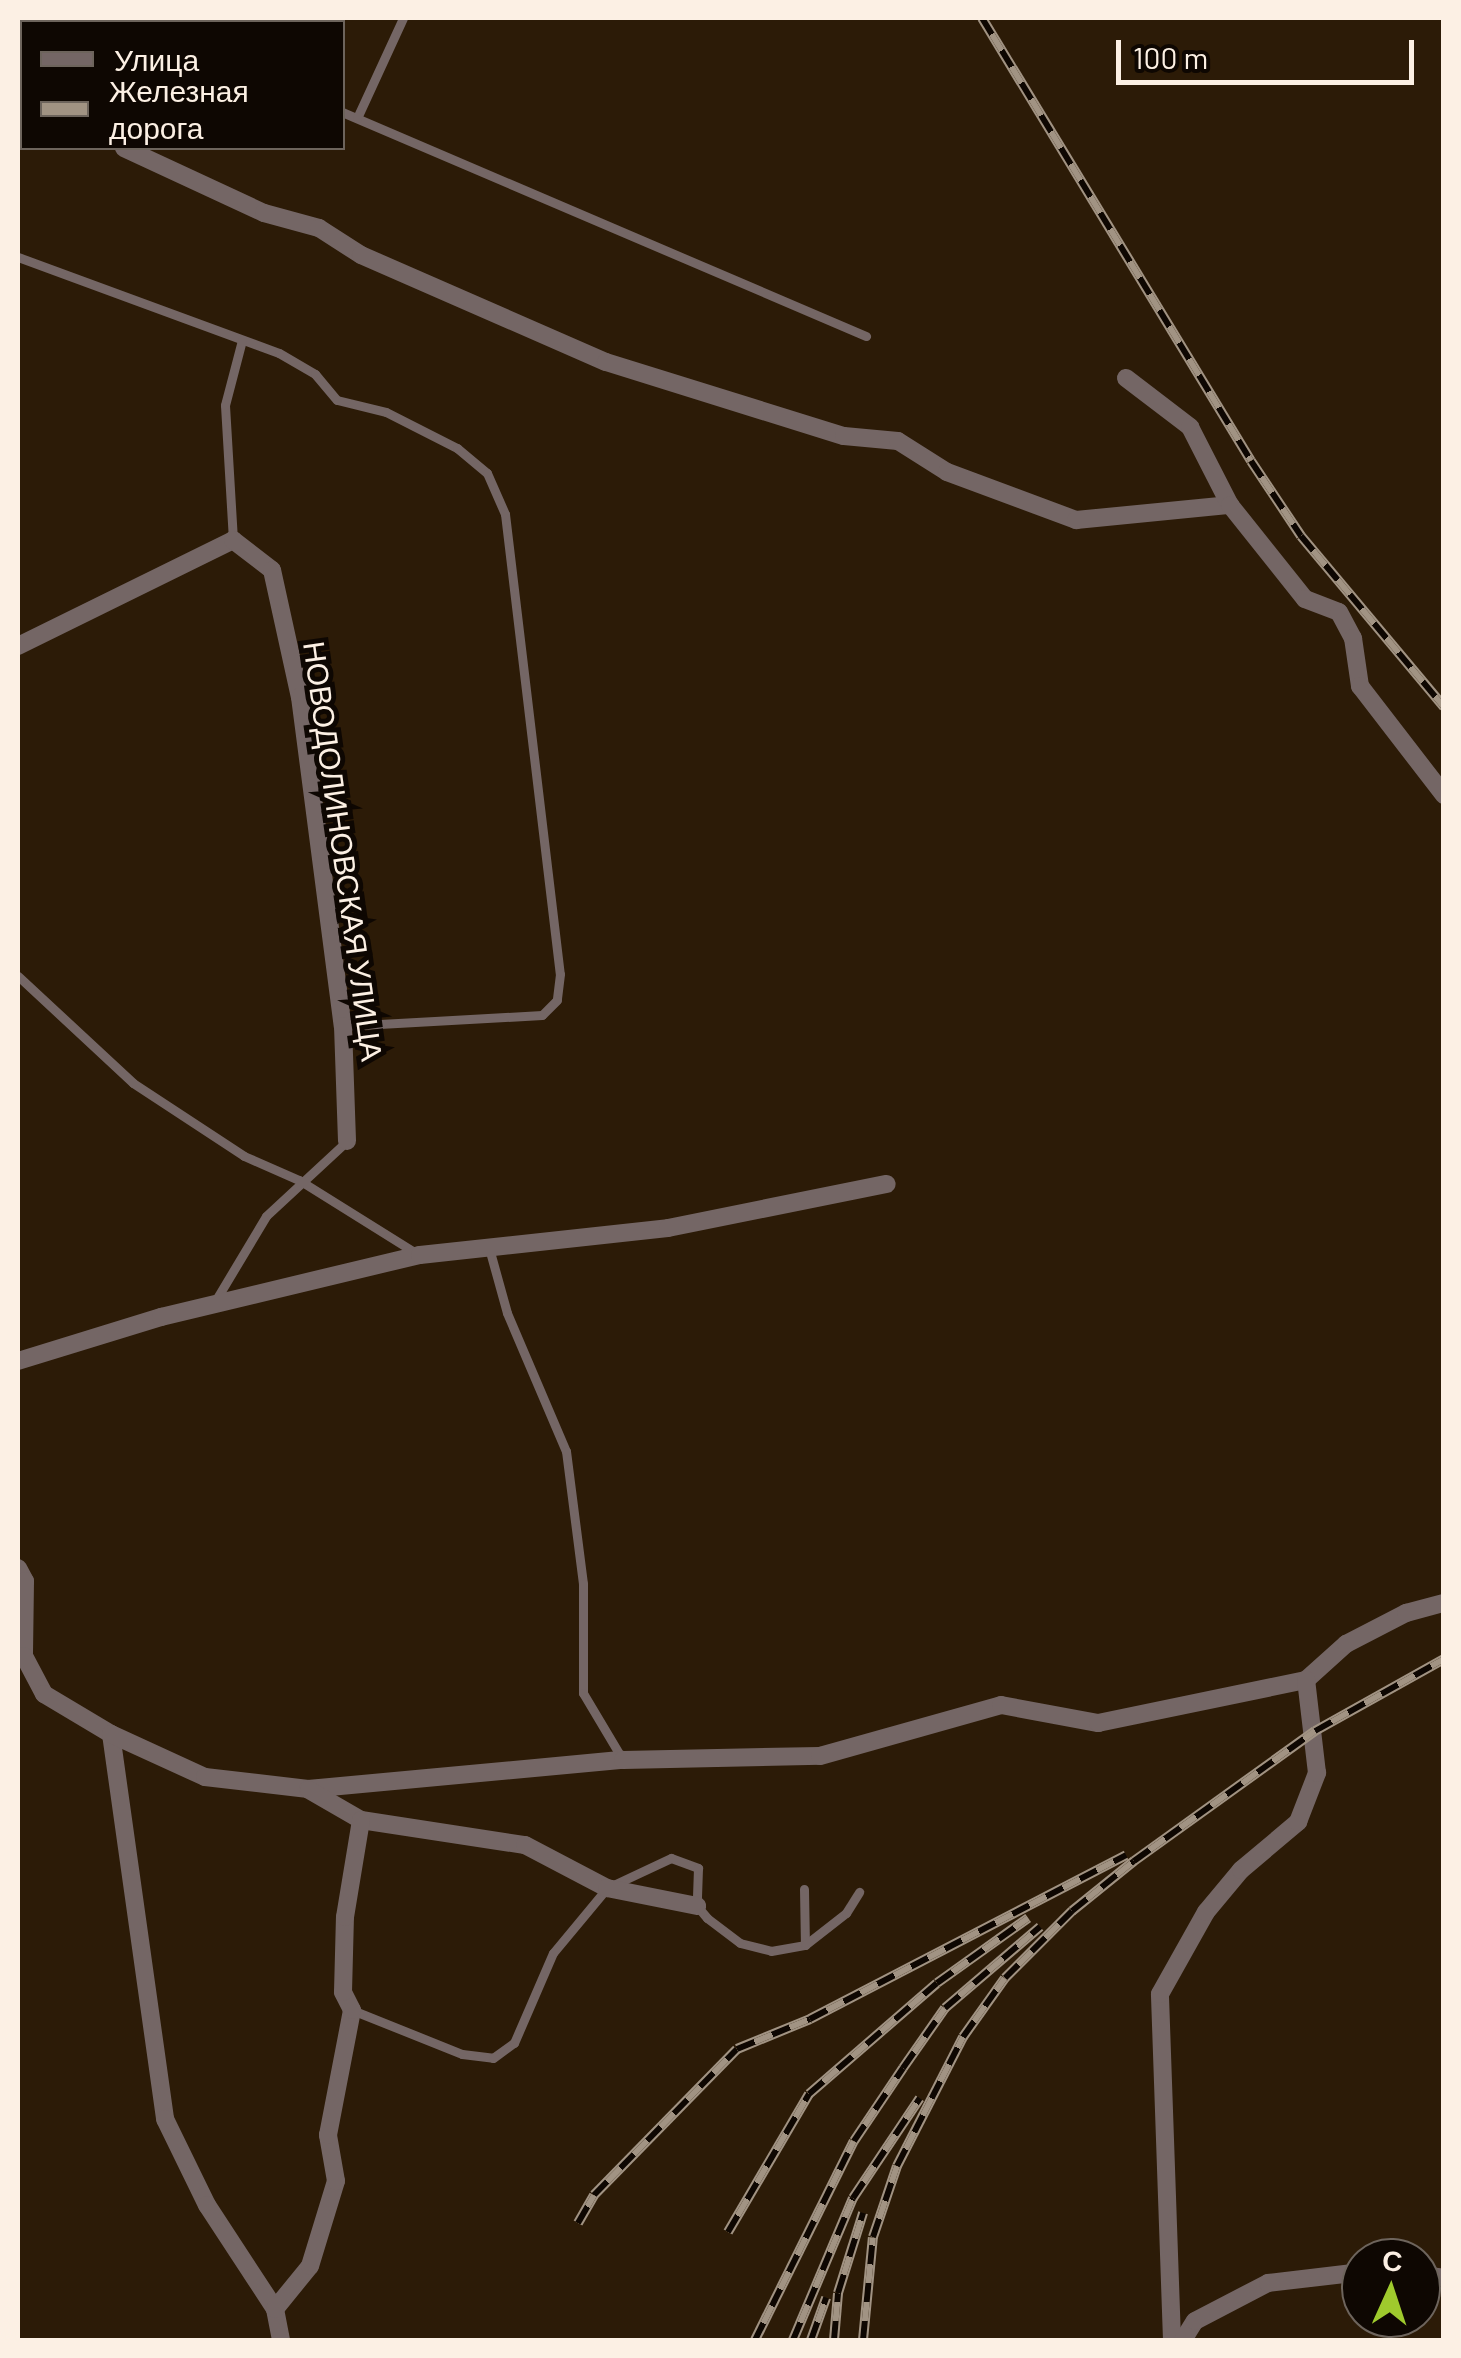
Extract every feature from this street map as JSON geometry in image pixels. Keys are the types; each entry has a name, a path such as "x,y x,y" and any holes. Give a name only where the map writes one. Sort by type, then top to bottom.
{"street":[{"path":"128,150 264,214 319,228 361,255 606,362 844,436 898,441 946,472 1076,520 1230,505"},
{"path":"1126,378 1190,427 1230,505 1304,599 1338,612 1353,638 1360,686 1444,795"},
{"path":"18,646 233,540"},
{"name":"НОВОДОЛИНОВСКАЯ УЛИЦА","path":"233,540 272,570 300,696 322,898 344,1026 347,1141"},
{"path":"18,1361 214,1304 420,1255 668,1228 887,1184"},
{"path":"18,1568 25,1581 24,1656 44,1694 111,1734 205,1777 308,1789 624,1760 820,1756 1001,1705 1098,1723 1306,1680 1346,1644 1406,1614 1444,1603"},
{"path":"1172,2340 1160,1994 1206,1912 1241,1870 1298,1822 1317,1773 1306,1680"},
{"path":"111,1734 165,2119 207,2205 275,2309 280,2340"},
{"path":"308,1789 362,1820 525,1845 608,1888 697,1906"},
{"path":"275,2309 310,2266 336,2181 328,2135 352,2010 343,1992 345,1917 362,1820"},
{"path":"1183,2340 1194,2321 1268,2283 1341,2274"}],"lane":[{"path":"358,118 403,18"},
{"path":"345,113 866,336"},
{"path":"18,258 242,340 315,374 337,400 386,412 457,448 487,473 505,514 560,974 557,1000 542,1015 344,1026"},
{"path":"233,540 224,405 242,340"},
{"path":"18,976 134,1083 244,1156 299,1180 420,1255"},
{"path":"214,1304 266,1216 299,1180 347,1141"},
{"path":"488,1245 507,1313 566,1451 583,1584 583,1693 624,1760"},
{"path":"352,2010 462,2054 494,2058 514,2044 553,1953 608,1888 670,1858 687,1860 698,1868 697,1906 740,1943 771,1951 806,1945 846,1913 859,1892"},
{"path":"804,1889 806,1945"}],"railway":[{"path":"982,18 1251,461 1301,536 1444,707"},
{"path":"863,2340 873,2237 897,2166 963,2037 1005,1978 1072,1911 1134,1861 1315,1731 1444,1659"},
{"path":"578,2223 594,2195 737,2049 810,2019 1126,1855"},
{"path":"728,2232 809,2094 937,1983 1028,1918"},
{"path":"755,2340 854,2141 903,2068 945,2008 1040,1927"},
{"path":"793,2340 853,2198 920,2098"},
{"path":"834,2340 838,2293 863,2213"},
{"path":"811,2340 826,2298"}]}
